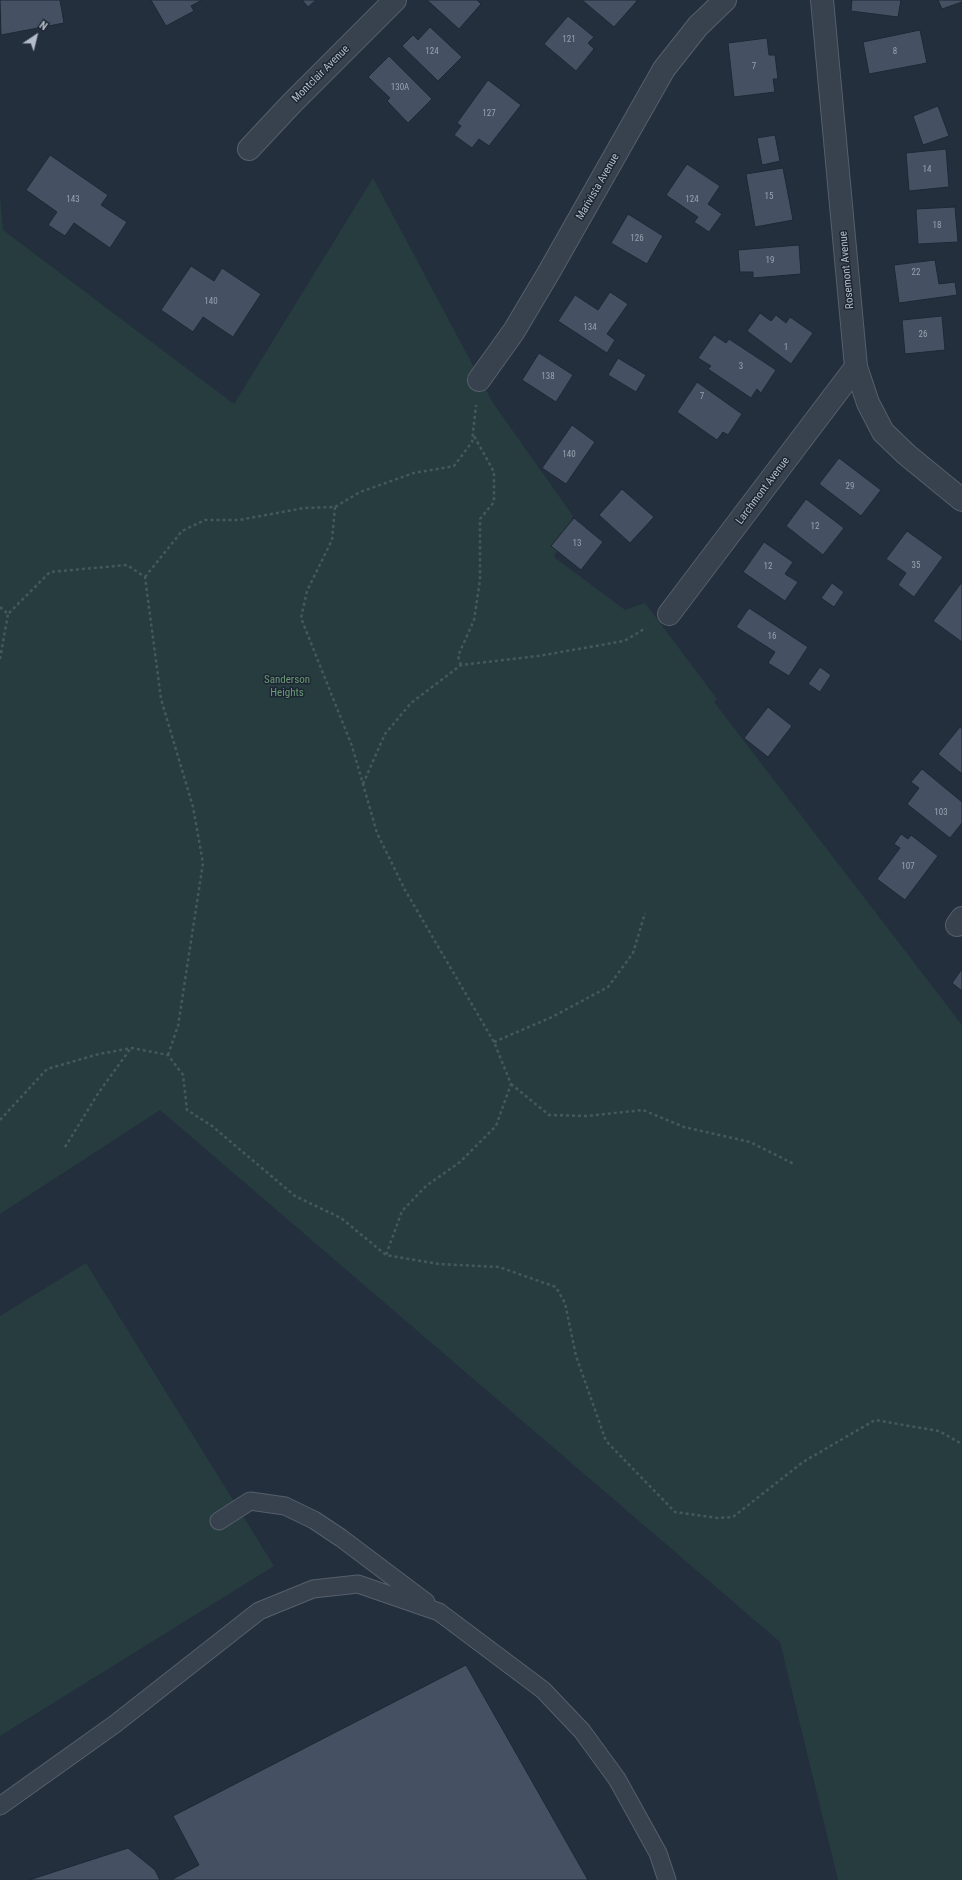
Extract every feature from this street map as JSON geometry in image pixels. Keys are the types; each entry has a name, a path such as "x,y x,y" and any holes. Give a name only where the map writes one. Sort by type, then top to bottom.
{"street":[{"name":"Montclair Avenue","path":"249,149 292,103 395,0"},
{"name":"Marivista Avenue","path":"479,380 514,331 664,69 698,26 724,0"},
{"name":"Rosemont Avenue","path":"822,0 856,367 868,403 883,432 907,455 962,500"},
{"name":"Larchmont Avenue","path":"669,614 856,367"}],"lane":[{"path":"219,1521 250,1501 285,1506 314,1520 341,1538 542,1690 582,1731 617,1779 658,1853 667,1880"},
{"path":"0,1806 115,1724 259,1611 314,1589 358,1584 439,1612"}],"path":[{"path":"168,1055 178,1026 203,863 193,807 160,699 145,577 182,531 205,520 239,520 304,508 335,507 360,492 414,473 454,466 472,442 479,380"},
{"path":"461,664 458,656 474,620 480,580 480,520 494,502 494,472 473,434"},
{"path":"335,507 332,540 307,591 300,618 352,746 378,833 405,890 494,1042 511,1084 549,1115 587,1116 643,1110 684,1127 750,1142 794,1164"},
{"path":"0,659 8,614 50,572 127,566 145,577"},
{"path":"0,607 8,614"},
{"path":"364,784 385,734 411,703 461,664 538,656 624,641 669,614"},
{"path":"494,1042 552,1017 608,987 633,953 645,913"},
{"path":"65,1147 99,1092 132,1048"},
{"path":"0,1120 47,1069 99,1054 132,1048 168,1055 183,1075 187,1110 212,1126 296,1196 341,1218 386,1255 439,1264 499,1267 556,1287 565,1303 576,1356 606,1441 675,1512 718,1518 733,1517 803,1462 875,1420 939,1431 962,1444"},
{"path":"386,1255 402,1211 426,1186 460,1162 496,1126 511,1084"}],"green space":[{"name":"Sanderson Heights","path":"373,178 493,403 573,516 554,557 625,610 645,603 717,699 714,702 962,1025 962,1880 838,1880 780,1642 160,1110 0,1214 0,195 3,230 234,404"},
{"path":"86,1263 274,1566 0,1736 0,1316"}],"building":[{"path":"0,0 60,0 64,23 1,35"},
{"path":"151,0 202,0 191,6 194,11 166,26"},
{"path":"302,0 316,0 308,7"},
{"path":"427,0 477,0 481,4 459,29"},
{"path":"582,0 636,0 637,1 614,27"},
{"path":"852,0 901,0 898,17 851,11"},
{"path":"938,0 962,0 962,2 942,9"},
{"path":"568,16 594,37 588,43 594,49 576,71 544,44"},
{"path":"430,27 462,57 438,81 402,46 413,35 418,40"},
{"path":"920,30 927,63 869,74 863,42"},
{"path":"767,38 769,55 775,55 778,79 773,79 775,92 734,97 728,43"},
{"path":"389,56 432,99 408,123 387,101 390,98 368,77"},
{"path":"488,80 521,105 489,146 479,139 472,148 454,135 461,126 457,123"},
{"path":"938,106 949,136 923,145 913,116"},
{"path":"775,135 780,161 762,165 757,138"},
{"path":"946,149 949,187 909,191 906,153"},
{"path":"50,155 108,195 101,205 127,222 110,248 74,223 65,236 48,225 57,212 26,190"},
{"path":"687,164 720,186 708,204 722,214 709,232 694,222 698,217 666,195"},
{"path":"783,168 793,220 755,227 746,174"},
{"path":"955,207 958,242 918,244 916,209"},
{"path":"628,214 663,236 647,264 611,243"},
{"path":"799,245 801,274 753,278 753,272 740,272 738,250"},
{"path":"935,260 939,284 955,282 957,295 899,303 894,265"},
{"path":"191,266 214,281 222,268 261,294 233,337 203,317 193,332 161,310"},
{"path":"610,292 628,304 607,334 615,340 607,353 558,321 575,295 598,310"},
{"path":"760,313 771,321 776,315 786,323 790,317 813,333 791,364 747,331"},
{"path":"942,316 945,350 905,354 902,320"},
{"path":"714,335 726,343 729,339 776,370 761,393 757,389 751,398 708,369 711,366 698,358"},
{"path":"539,353 573,375 556,402 522,380"},
{"path":"618,358 646,375 636,392 608,375"},
{"path":"697,382 742,414 728,435 723,432 717,440 677,412"},
{"path":"572,425 595,442 566,484 542,468"},
{"path":"839,458 881,490 861,516 819,484"},
{"path":"622,489 654,517 630,543 599,515"},
{"path":"806,499 844,528 823,555 786,526"},
{"path":"574,518 603,542 581,570 551,546"},
{"path":"907,531 943,557 914,597 898,585 906,573 886,559"},
{"path":"764,542 793,562 785,574 798,582 785,601 743,572"},
{"path":"962,582 962,642 933,621"},
{"path":"832,583 844,592 834,607 821,598"},
{"path":"749,608 808,647 789,676 768,663 775,652 736,627"},
{"path":"820,667 831,675 820,692 808,684"},
{"path":"768,707 792,726 768,757 744,738"},
{"path":"960,727 962,729 962,774 938,754"},
{"path":"922,769 962,802 962,823 950,838 907,804 919,788 911,782"},
{"path":"901,834 908,839 911,835 938,856 905,900 877,879 900,848 894,844"},
{"path":"962,969 962,991 952,983"},
{"path":"466,1665 588,1880 171,1880 199,1865 173,1816"},
{"path":"128,1848 155,1870 160,1880 29,1880"}]}
